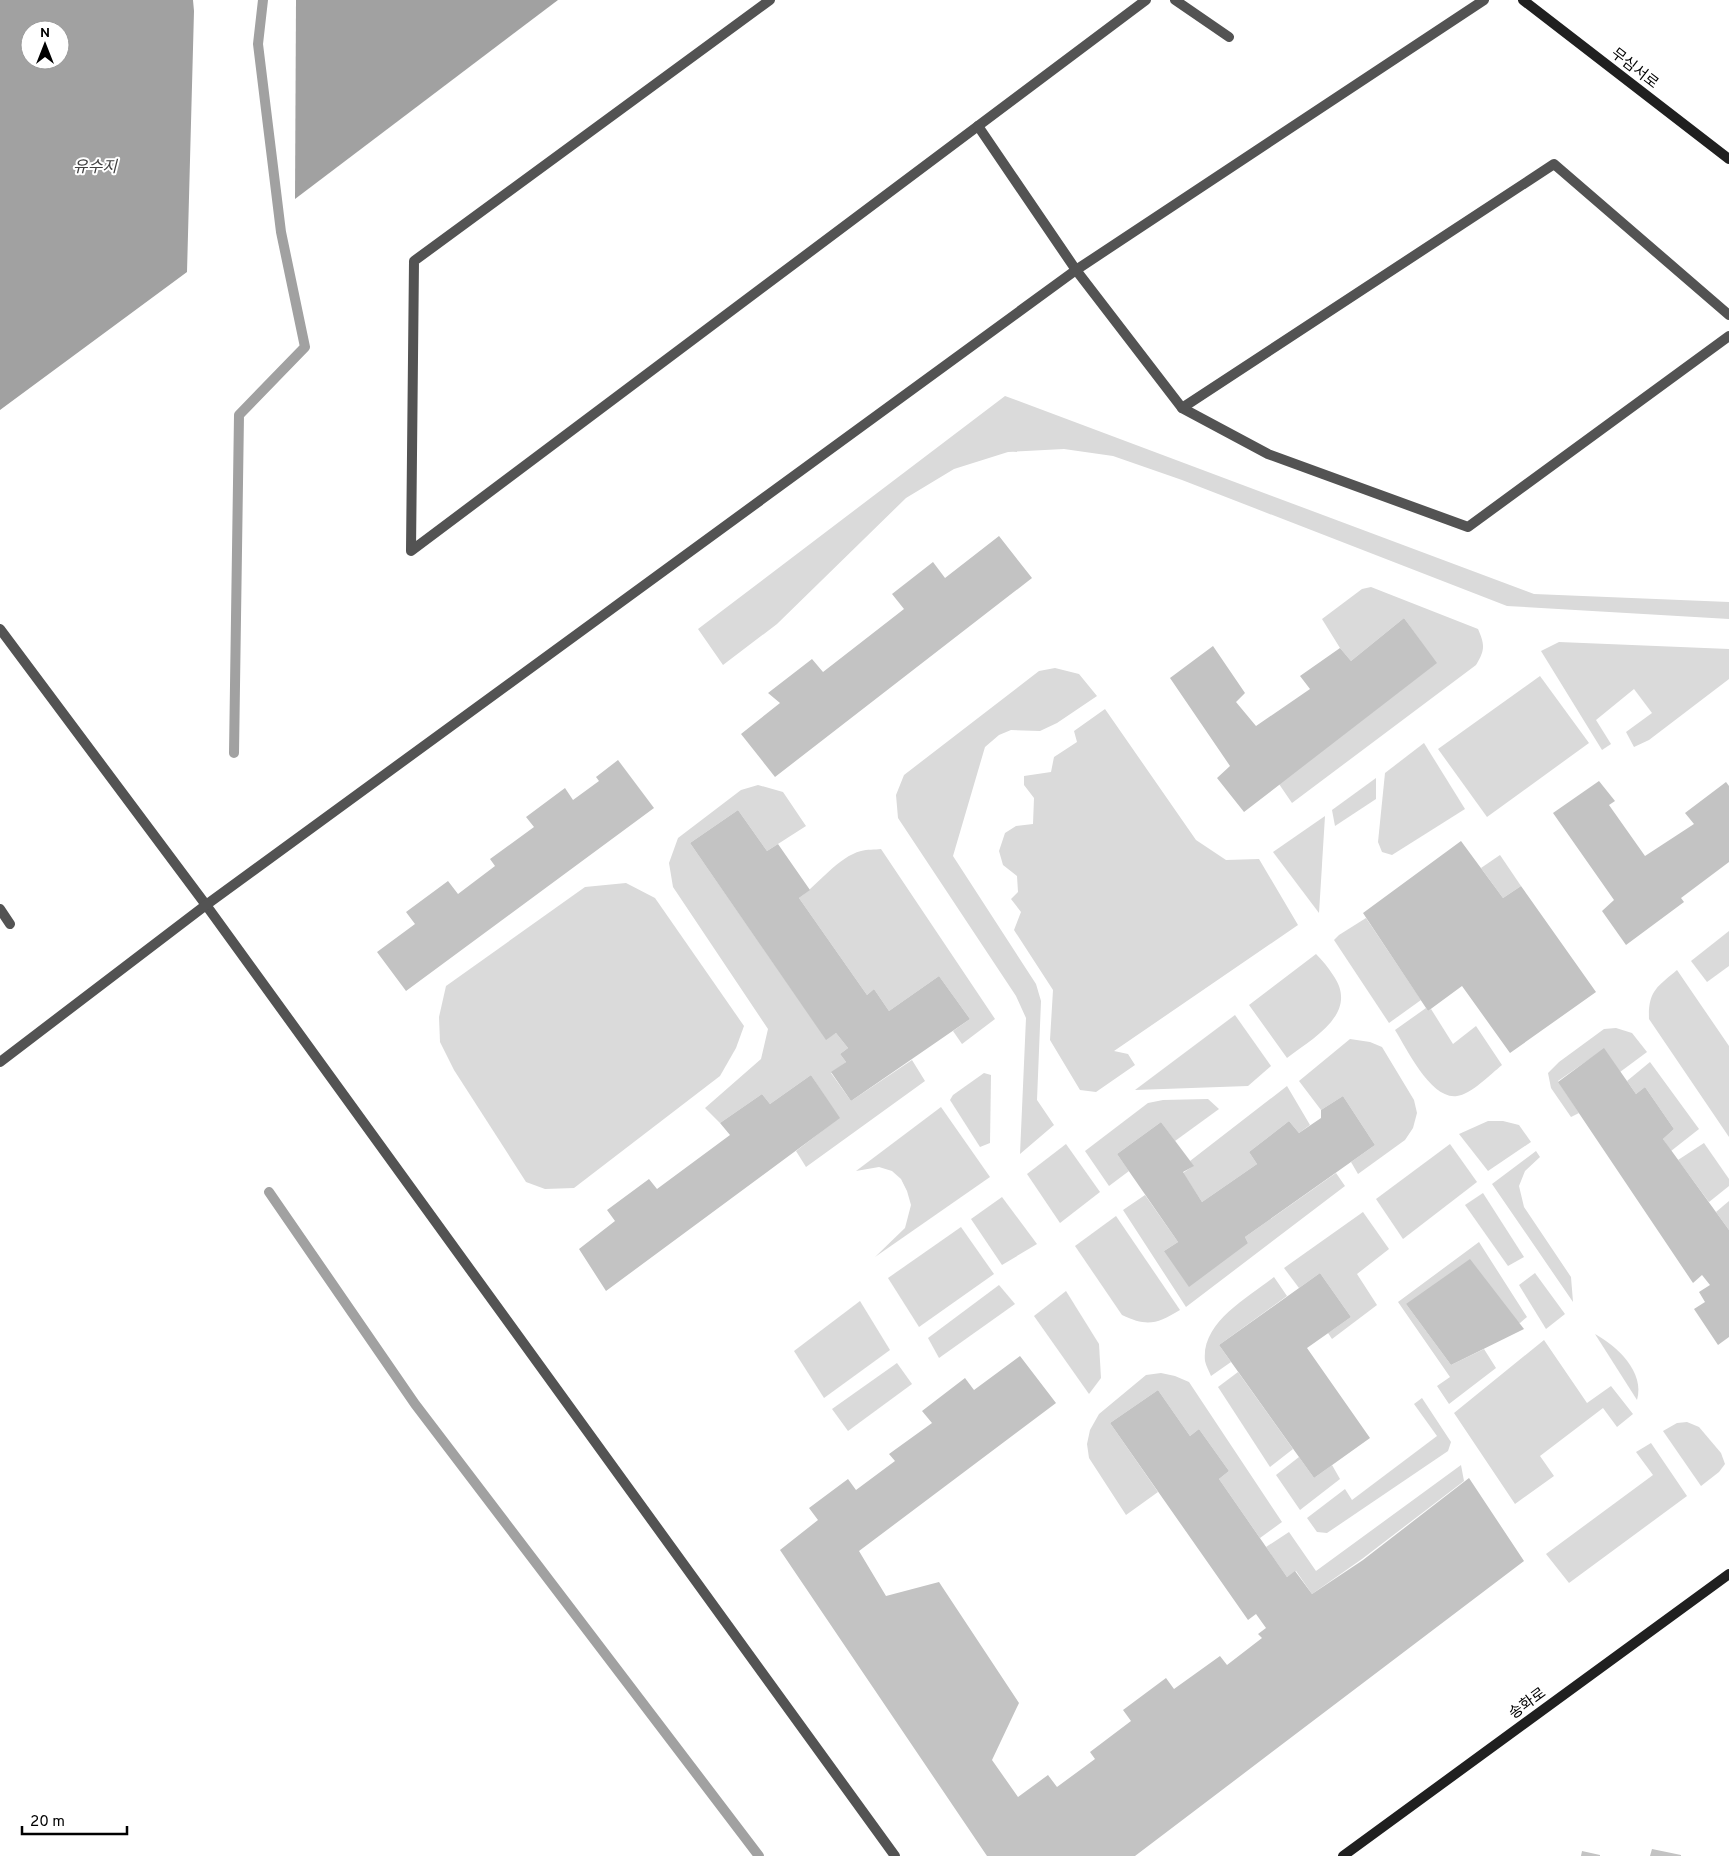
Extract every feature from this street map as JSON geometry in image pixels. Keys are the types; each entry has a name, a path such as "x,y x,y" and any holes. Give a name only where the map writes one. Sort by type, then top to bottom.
{"street":[{"path":"770,0 414,261 411,551 1146,0"},
{"path":"1175,0 1229,37"},
{"path":"0,1062 206,905 1076,270 1484,0"},
{"name":"무심서로","path":"1523,0 1729,159"},
{"path":"978,126 1076,270 1182,408 1268,454 1468,527 1729,336"},
{"path":"1182,408 1554,164 1729,314"},
{"path":"0,630 206,905 895,1856"},
{"path":"0,909 10,924"},
{"name":"송화로","path":"1343,1856 1729,1574"}],"shaded area":[{"path":"1005,396 1534,594 1729,602 1729,619 1507,606 1182,480 1113,456 1064,449 1008,452 954,469 906,498 777,624 723,665 698,629"},
{"path":"1371,587 1478,629 1483,643 1481,655 1476,665 1292,803 1279,784 1436,663 1404,618 1351,661 1340,648 1322,619 1362,589"},
{"path":"1559,642 1729,649 1729,679 1649,740 1634,747 1626,732 1652,713 1634,689 1596,720 1611,744 1602,750 1541,651"},
{"path":"1055,668 1079,674 1097,696 1057,723 1040,731 1011,730 999,735 985,747 953,856 1036,984 1041,1001 1037,1100 1054,1125 1020,1154 1026,1018 1016,996 898,818 896,795 904,775 1039,671"},
{"path":"1540,676 1589,743 1487,817 1438,749"},
{"path":"1105,709 1196,840 1226,860 1259,859 1298,925 1114,1051 1128,1054 1135,1065 1096,1092 1080,1090 1050,1040 1053,990 1014,930 1021,912 1011,899 1018,892 1017,876 1003,865 999,851 1005,833 1016,826 1033,824 1034,798 1024,785 1024,776 1051,772 1054,757 1077,742 1074,731"},
{"path":"1424,743 1465,809 1392,855 1382,852 1378,842 1385,773"},
{"path":"1376,778 1376,799 1335,826 1332,810"},
{"path":"758,785 783,792 806,826 767,851 738,810 690,843 826,1039 836,1033 848,1048 840,1054 846,1062 831,1073 851,1101 912,1060 925,1081 806,1167 796,1151 839,1118 811,1075 770,1104 762,1094 720,1123 705,1108 761,1059 768,1029 673,887 669,863 678,838 741,790"},
{"path":"1325,816 1319,913 1273,852"},
{"path":"881,849 995,1019 962,1044 953,1031 970,1019 939,976 889,1011 874,989 867,995 799,898 844,859 861,851"},
{"path":"1500,855 1521,886 1503,898 1481,868"},
{"path":"626,883 655,898 744,1026 736,1048 720,1076 574,1188 545,1189 526,1182 454,1070 440,1042 439,1017 446,986 585,887"},
{"path":"1366,918 1421,1000 1389,1023 1334,940"},
{"path":"1729,931 1729,966 1707,982 1691,961"},
{"path":"1316,954 1333,975 1340,989 1341,1001 1337,1013 1330,1023 1287,1058 1249,1005"},
{"path":"1677,970 1729,1046 1729,1137 1649,1019 1650,1002 1655,990"},
{"path":"1426,1008 1428,1011 1431,1009 1453,1044 1476,1026 1502,1065 1480,1084 1462,1095 1447,1095 1438,1090 1421,1072 1395,1030"},
{"path":"1235,1015 1271,1066 1248,1086 1135,1090"},
{"path":"1616,1028 1632,1033 1647,1052 1620,1072 1604,1049 1558,1081 1579,1113 1571,1117 1551,1088 1548,1073 1559,1062 1604,1029"},
{"path":"1350,1039 1370,1042 1382,1047 1414,1100 1417,1113 1413,1128 1405,1140 1358,1174 1351,1162 1375,1145 1343,1096 1321,1110 1299,1081"},
{"path":"1650,1062 1699,1129 1671,1151 1663,1139 1674,1129 1645,1087 1636,1094 1627,1081"},
{"path":"984,1073 991,1075 990,1143 980,1147 950,1100 953,1095"},
{"path":"1287,1086 1310,1125 1299,1133 1289,1121 1249,1152 1257,1164 1202,1202 1183,1173 1193,1166 1190,1161"},
{"path":"1208,1099 1219,1109 1175,1141 1161,1122 1117,1154 1129,1171 1109,1186 1085,1151 1148,1103 1163,1100"},
{"path":"941,1107 990,1177 875,1257 905,1228 911,1205 901,1179 892,1171 879,1167 856,1171"},
{"path":"1488,1121 1503,1121 1519,1125 1531,1142 1488,1171 1459,1134"},
{"path":"1704,1143 1729,1179 1729,1186 1709,1202 1678,1160"},
{"path":"1066,1144 1100,1192 1060,1223 1027,1174"},
{"path":"1450,1144 1477,1182 1403,1239 1376,1199"},
{"path":"1536,1151 1540,1157 1525,1171 1519,1186 1524,1207 1571,1277 1573,1302 1492,1184"},
{"path":"1336,1173 1345,1186 1186,1307 1123,1210 1145,1195 1178,1242 1164,1251 1248,1243 1245,1237"},
{"path":"1483,1193 1524,1257 1508,1266 1465,1205"},
{"path":"1002,1197 1037,1244 1002,1265 971,1219"},
{"path":"1729,1201 1729,1230 1716,1212"},
{"path":"1363,1212 1389,1249 1357,1274 1377,1305 1332,1339 1328,1333 1351,1317 1320,1273 1299,1288 1284,1268"},
{"path":"1116,1216 1180,1310 1152,1322 1138,1321 1122,1315 1075,1246"},
{"path":"961,1227 994,1274 919,1327 888,1278"},
{"path":"1479,1242 1527,1317 1520,1323 1406,1304 1451,1365 1484,1349 1496,1368 1449,1404 1437,1386 1450,1377 1398,1302"},
{"path":"1535,1273 1565,1314 1546,1329 1519,1285"},
{"path":"1274,1277 1287,1296 1219,1345 1231,1362 1211,1376 1205,1361 1206,1347 1210,1334 1228,1312"},
{"path":"999,1285 1015,1304 939,1358 928,1338"},
{"path":"1066,1291 1099,1344 1101,1378 1089,1394 1034,1316"},
{"path":"860,1301 890,1350 824,1398 794,1351"},
{"path":"1595,1334 1612,1345 1633,1370 1637,1380 1637,1400"},
{"path":"1544,1340 1587,1403 1611,1386 1633,1414 1617,1427 1603,1408 1540,1456 1554,1476 1515,1504 1454,1413"},
{"path":"897,1363 912,1384 848,1431 832,1409"},
{"path":"1238,1372 1293,1449 1270,1467 1218,1387"},
{"path":"1161,1373 1189,1382 1282,1522 1260,1538 1219,1479 1229,1471 1199,1429 1190,1436 1158,1390 1110,1423 1158,1492 1126,1515 1089,1458 1087,1444 1090,1430 1099,1414 1146,1375"},
{"path":"1422,1398 1451,1442 1448,1451 1327,1533 1317,1532 1307,1518 1345,1489 1352,1500 1437,1436 1414,1404"},
{"path":"1687,1422 1699,1427 1721,1453 1725,1464 1719,1472 1701,1486 1663,1431 1677,1423"},
{"path":"1651,1443 1687,1496 1569,1583 1546,1554 1653,1475 1636,1452"},
{"path":"1299,1457 1314,1478 1332,1465 1340,1479 1300,1510 1276,1475"},
{"path":"1461,1465 1464,1481 1362,1559 1312,1594 1296,1571 1287,1577 1266,1547 1289,1532 1316,1571"}],"water":[{"name":"유수지","path":"0,0 193,0 187,272 0,410"},
{"path":"296,0 558,0 295,199"}],"building":[{"path":"999,536 1032,578 775,777 741,734 780,703 768,693 812,659 823,672 904,609 892,594 933,562 945,578"},
{"path":"1404,618 1437,663 1244,812 1217,778 1230,766 1170,678 1213,646 1245,693 1236,702 1256,726 1310,689 1300,676 1340,648 1351,661"},
{"path":"618,760 654,808 406,991 377,952 415,924 406,912 448,881 458,894 495,866 490,859 534,827 526,817 565,788 573,800 599,781 596,777"},
{"path":"1599,781 1615,801 1609,805 1645,856 1694,824 1685,813 1726,782 1729,786 1729,862 1681,898 1684,902 1626,945 1602,911 1614,900 1553,813"},
{"path":"738,810 767,851 778,844 810,890 799,898 867,995 874,989 889,1011 939,976 970,1019 851,1101 831,1072 846,1062 840,1054 848,1048 836,1033 826,1040 690,843"},
{"path":"1461,841 1503,898 1521,886 1596,992 1510,1053 1462,986 1428,1011 1363,913"},
{"path":"1604,1048 1636,1094 1645,1087 1674,1129 1663,1139 1729,1230 1729,1337 1718,1345 1694,1309 1705,1302 1699,1292 1710,1285 1702,1275 1693,1283 1558,1082"},
{"path":"811,1075 840,1118 606,1291 579,1249 615,1221 607,1210 649,1179 657,1189 730,1135 720,1123 762,1094 770,1104"},
{"path":"1343,1096 1375,1145 1245,1237 1248,1243 1189,1287 1164,1251 1178,1242 1117,1154 1161,1122 1194,1166 1183,1172 1202,1202 1257,1164 1249,1152 1289,1121 1299,1133 1321,1118 1321,1110"},
{"path":"1470,1259 1524,1329 1451,1365 1406,1304"},
{"path":"1320,1273 1351,1317 1307,1348 1370,1438 1314,1478 1219,1345"},
{"path":"1020,1356 1056,1403 859,1551 886,1596 939,1582 1019,1703 992,1760 1018,1797 1048,1775 1057,1787 1095,1759 1090,1752 1131,1721 1123,1710 1166,1678 1174,1689 1220,1656 1227,1665 1262,1638 1258,1634 1266,1628 1256,1614 1248,1620 1110,1423 1158,1390 1190,1436 1199,1429 1229,1471 1219,1479 1287,1577 1295,1571 1312,1594 1363,1560 1469,1478 1524,1561 1135,1856 987,1856 780,1550 818,1520 809,1508 848,1479 856,1490 895,1461 889,1454 932,1423 922,1411 965,1378 974,1390"},
{"path":"1652,1849 1681,1855 1681,1856 1650,1856"},
{"path":"1582,1851 1600,1855 1600,1856 1581,1856"}],"waterway":[{"path":"234,753 239,415 305,347 281,232 258,44 263,0"},
{"path":"269,1192 415,1404 759,1856"}]}
